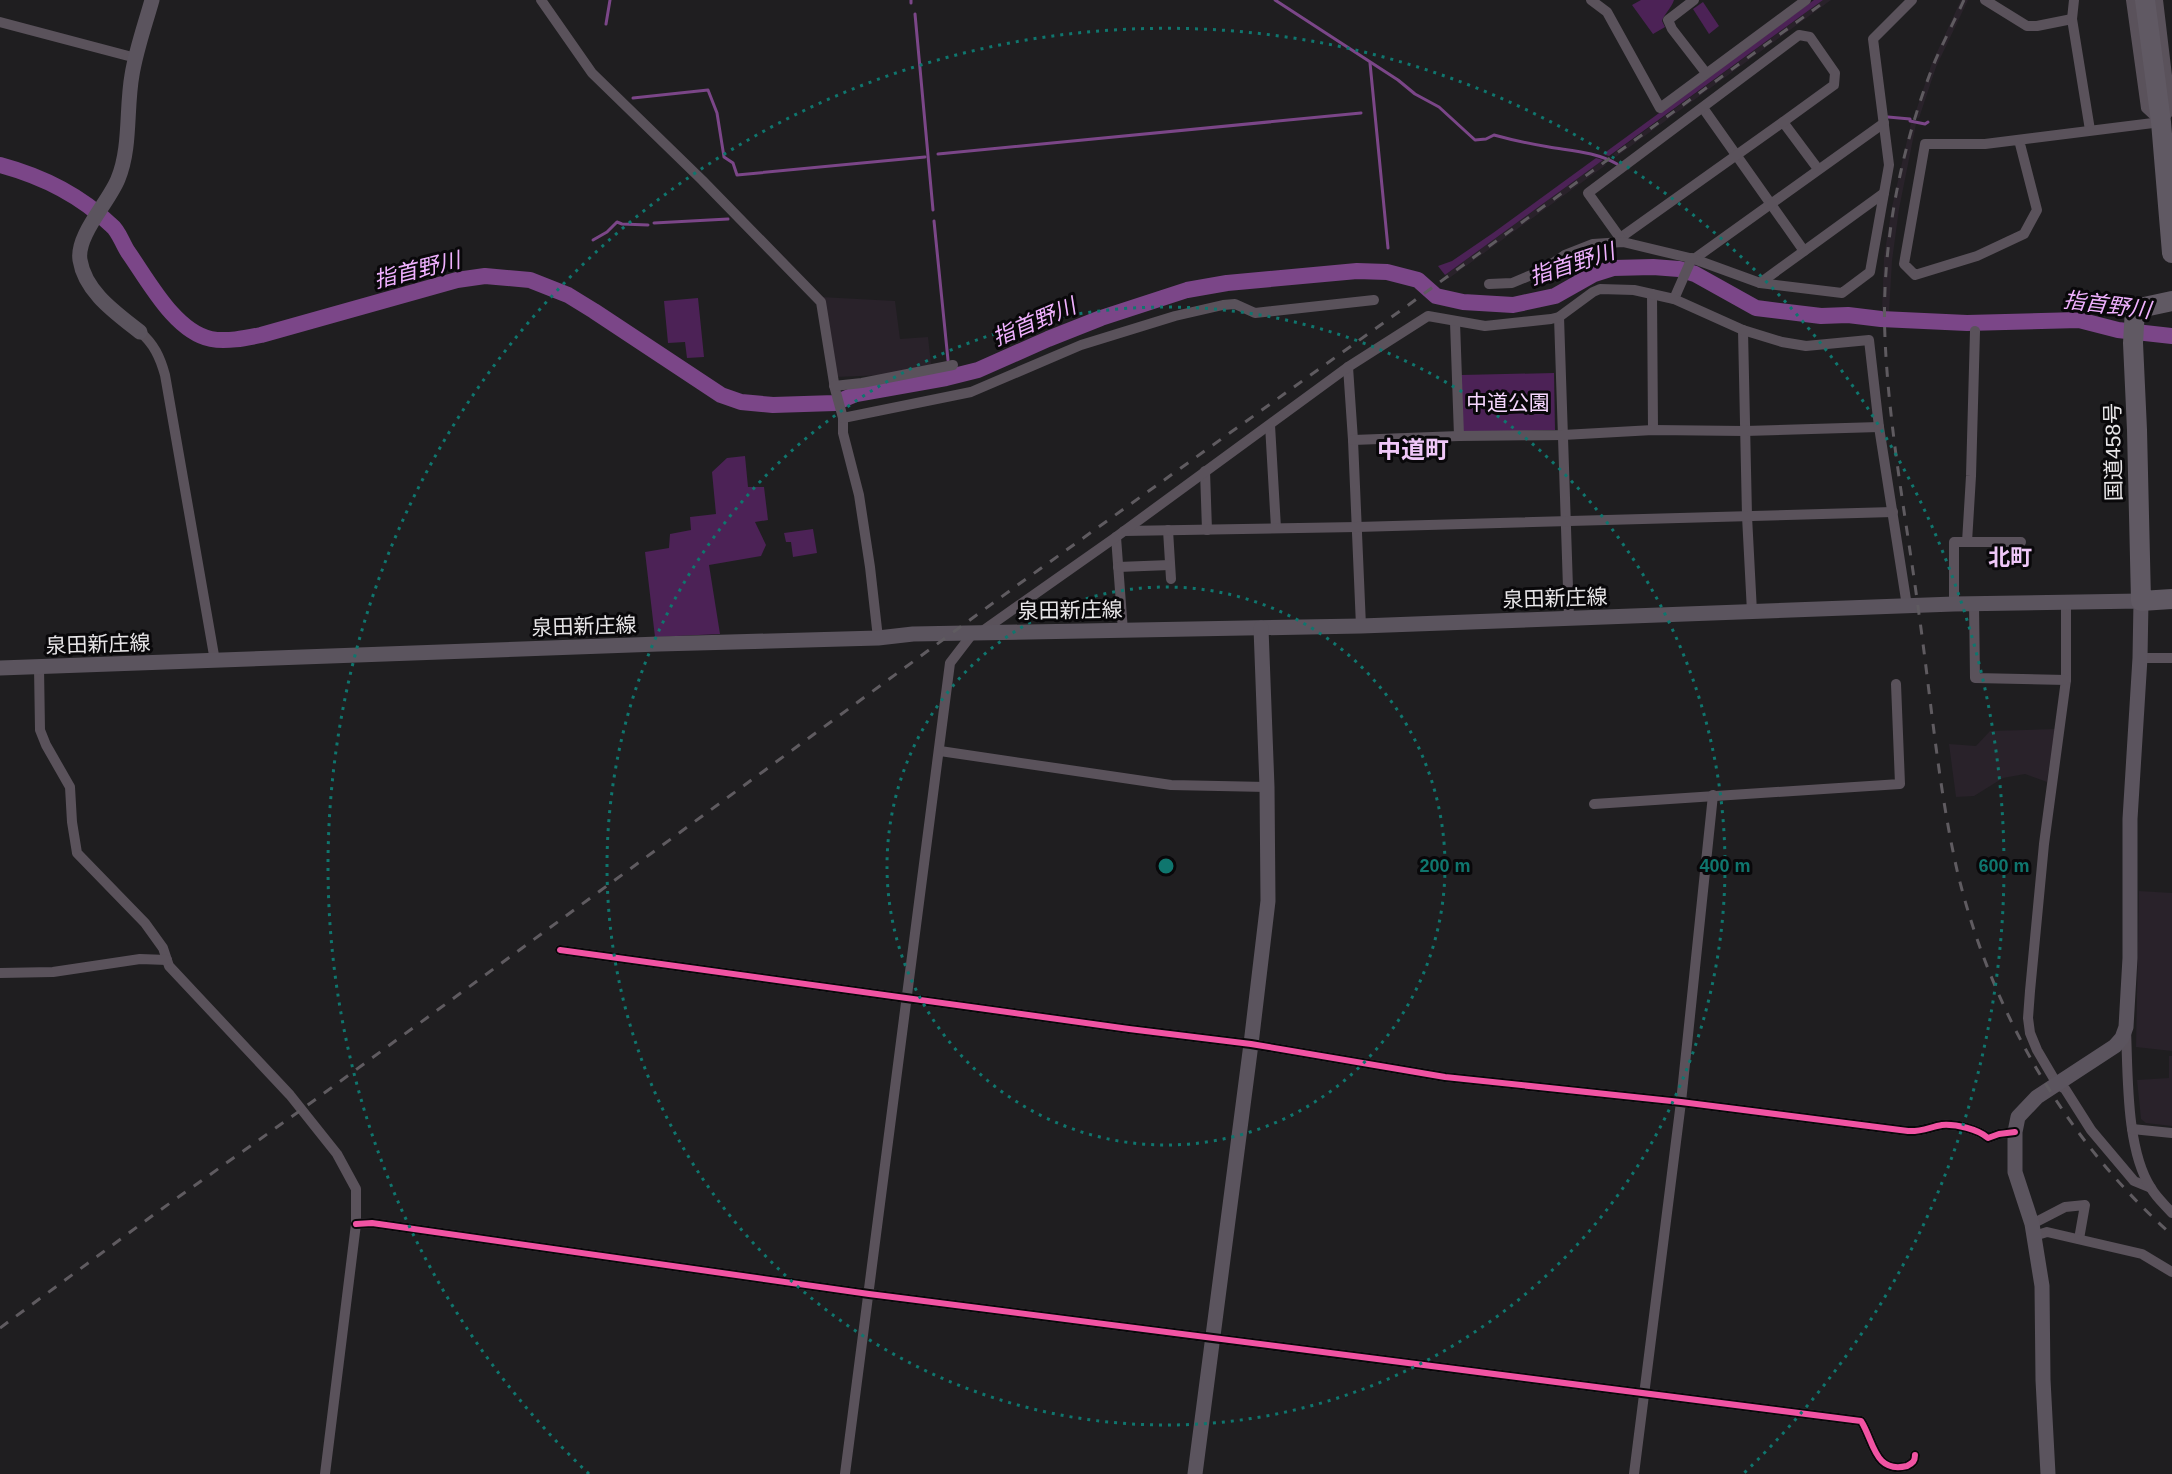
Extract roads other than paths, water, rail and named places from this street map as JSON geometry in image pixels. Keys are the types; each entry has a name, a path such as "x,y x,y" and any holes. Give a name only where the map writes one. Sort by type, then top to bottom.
{"highway":[{"path":"2145,0 2167,122 2172,253"},
{"name":"国道458号","path":"2141,601 2133,334 2135,309 2159,306 2172,301"},
{"path":"2141,601 2172,600"}],"street":[{"path":"152,0 129,94 124,162 118,180 81,245 80,260 87,280 96,294 150,340 157,351 165,375 215,661"},
{"path":"542,0 592,73 677,155 821,302 824,308 834,388 843,418 843,432 859,495 878,638"},
{"path":"1591,0 1607,12 1660,108 1806,0"},
{"path":"1694,0 1681,4 1668,20 1672,29 1706,73"},
{"path":"1489,284 1512,283 1541,271 1565,255 1593,244 1622,240 1693,259 1760,283 1842,293 1870,272 1889,165 1873,39 1912,0"},
{"path":"1985,0 2027,26 2072,19"},
{"path":"2074,0 2072,19 2090,130"},
{"path":"2131,0 2146,108 2167,122"},
{"path":"2158,0 2169,51 2172,109 2167,122"},
{"path":"0,22 136,58"},
{"path":"1800,35 1810,36 1835,73 1834,85 1622,240 1588,193 1800,35"},
{"path":"1703,108 1804,251"},
{"path":"1784,122 1818,169"},
{"path":"2019,140 2037,210 2024,234 1977,256 1914,274 1904,264 1925,144 1985,144 2167,122"},
{"path":"1674,299 1693,259 1884,123"},
{"path":"1760,283 1884,194"},
{"path":"844,1474 950,663 977,633 1120,534 1348,367 1428,315 1455,322 1497,326 1559,317 1593,292 1600,290 1634,290 1674,299 1743,330 1806,346 1869,340 1879,427 1907,606"},
{"path":"1652,294 1653,430"},
{"path":"843,418 971,392 1059,354 1118,332 1222,305 1235,304 1255,313 1374,300"},
{"path":"1559,317 1569,618"},
{"path":"1455,322 1459,436"},
{"path":"1743,330 1747,516 1752,612"},
{"path":"1967,542 1975,331"},
{"path":"834,388 953,365"},
{"path":"1348,367 1361,626"},
{"path":"1270,425 1276,528"},
{"path":"1353,440 1563,435 1653,430 1745,431 1879,427"},
{"path":"1205,471 1207,530"},
{"path":"1120,534 1893,512"},
{"path":"1167,531 1171,579"},
{"path":"1120,534 1118,567 1123,631"},
{"path":"1954,604 1954,542 2021,542"},
{"path":"1118,567 1170,565"},
{"path":"2141,601 2140,658 2130,819 2130,958 2126,1027 2132,1129 2137,1155 2151,1188 2172,1213"},
{"name":"泉田新庄線","path":"0,668 878,638 913,634 1361,626 1954,604 2141,601"},
{"path":"2066,602 2066,680 2044,844 2028,1018 2030,1033 2057,1084 2065,1089 2091,1130 2134,1180 2151,1188"},
{"path":"1974,604 1975,678 2066,680"},
{"path":"1195,1474 1268,901 1267,787 1261,628"},
{"path":"2140,658 2172,658"},
{"path":"39,667 40,730 70,787 72,822 78,853 145,923 163,948 169,966 290,1095 337,1154 356,1189 356,1224 325,1474"},
{"path":"1594,804 1900,784 1896,684"},
{"path":"940,751 1171,785 1267,787"},
{"path":"1634,1474 1681,1102 1713,795"},
{"path":"560,950 1251,1044 1445,1077 1681,1102 1908,1131 1921,1132 1944,1125 1972,1129 1988,1138 2015,1132"},
{"path":"0,973 53,972 140,959 167,960"},
{"path":"2048,1474 2043,1380 2042,1286 2033,1230 2015,1172 2015,1132 2018,1118 2037,1097 2115,1046 2122,1038 2126,1027"},
{"path":"2132,1129 2172,1133"},
{"path":"2033,1230 2053,1212 2085,1204 2079,1239"},
{"path":"356,1224 372,1223 869,1294 1861,1421 1874,1453 1884,1464 1896,1469 1911,1465 1915,1460 1915,1455"},
{"path":"2033,1230 2142,1254 2172,1272"}],"waterway":[{"path":"606,24 610,0"},
{"path":"1275,0 1398,80 1415,94 1439,107 1475,140 1486,139 1494,135 1593,154 1617,164"},
{"path":"915,14 933,210"},
{"path":"1370,63 1388,248"},
{"path":"633,98 708,90 717,113 724,157 733,163 737,175 925,157"},
{"path":"938,154 1361,113"},
{"path":"1888,117 1910,119 1910,121 1925,124 1928,122"},
{"name":"指首野川","path":"0,165 45,181 73,196 99,214 116,230 128,252 174,316 198,334 211,339 230,340 261,335 457,280 485,276 530,280 568,295 721,395 741,402 773,405 835,403 856,394 978,370 1101,318 1187,290 1227,283 1357,271 1387,272 1418,280 1436,296 1463,302 1513,305 1555,296 1594,274 1613,268 1679,269 1695,274 1756,308 1821,316 1848,315 1967,323 2079,320 2118,330 2172,336"},
{"path":"654,223 728,219"},
{"path":"934,221 948,360"},
{"path":"593,240 607,232 617,222 648,225"}],"railway":[{"path":"0,1328 1019,584 1407,306 1827,0"},
{"path":"1964,0 1933,66 1921,98 1902,165 1890,235 1885,304 1887,373 1894,442 1950,838 1971,922 1989,972 2011,1022 2037,1069 2066,1114 2098,1157 2133,1198 2172,1235"}],"district":[{"name":"中道町","path":"1413,449"},
{"name":"北町","path":"2010,557"}],"park label":[{"name":"中道公園","path":"1508,402"}]}
